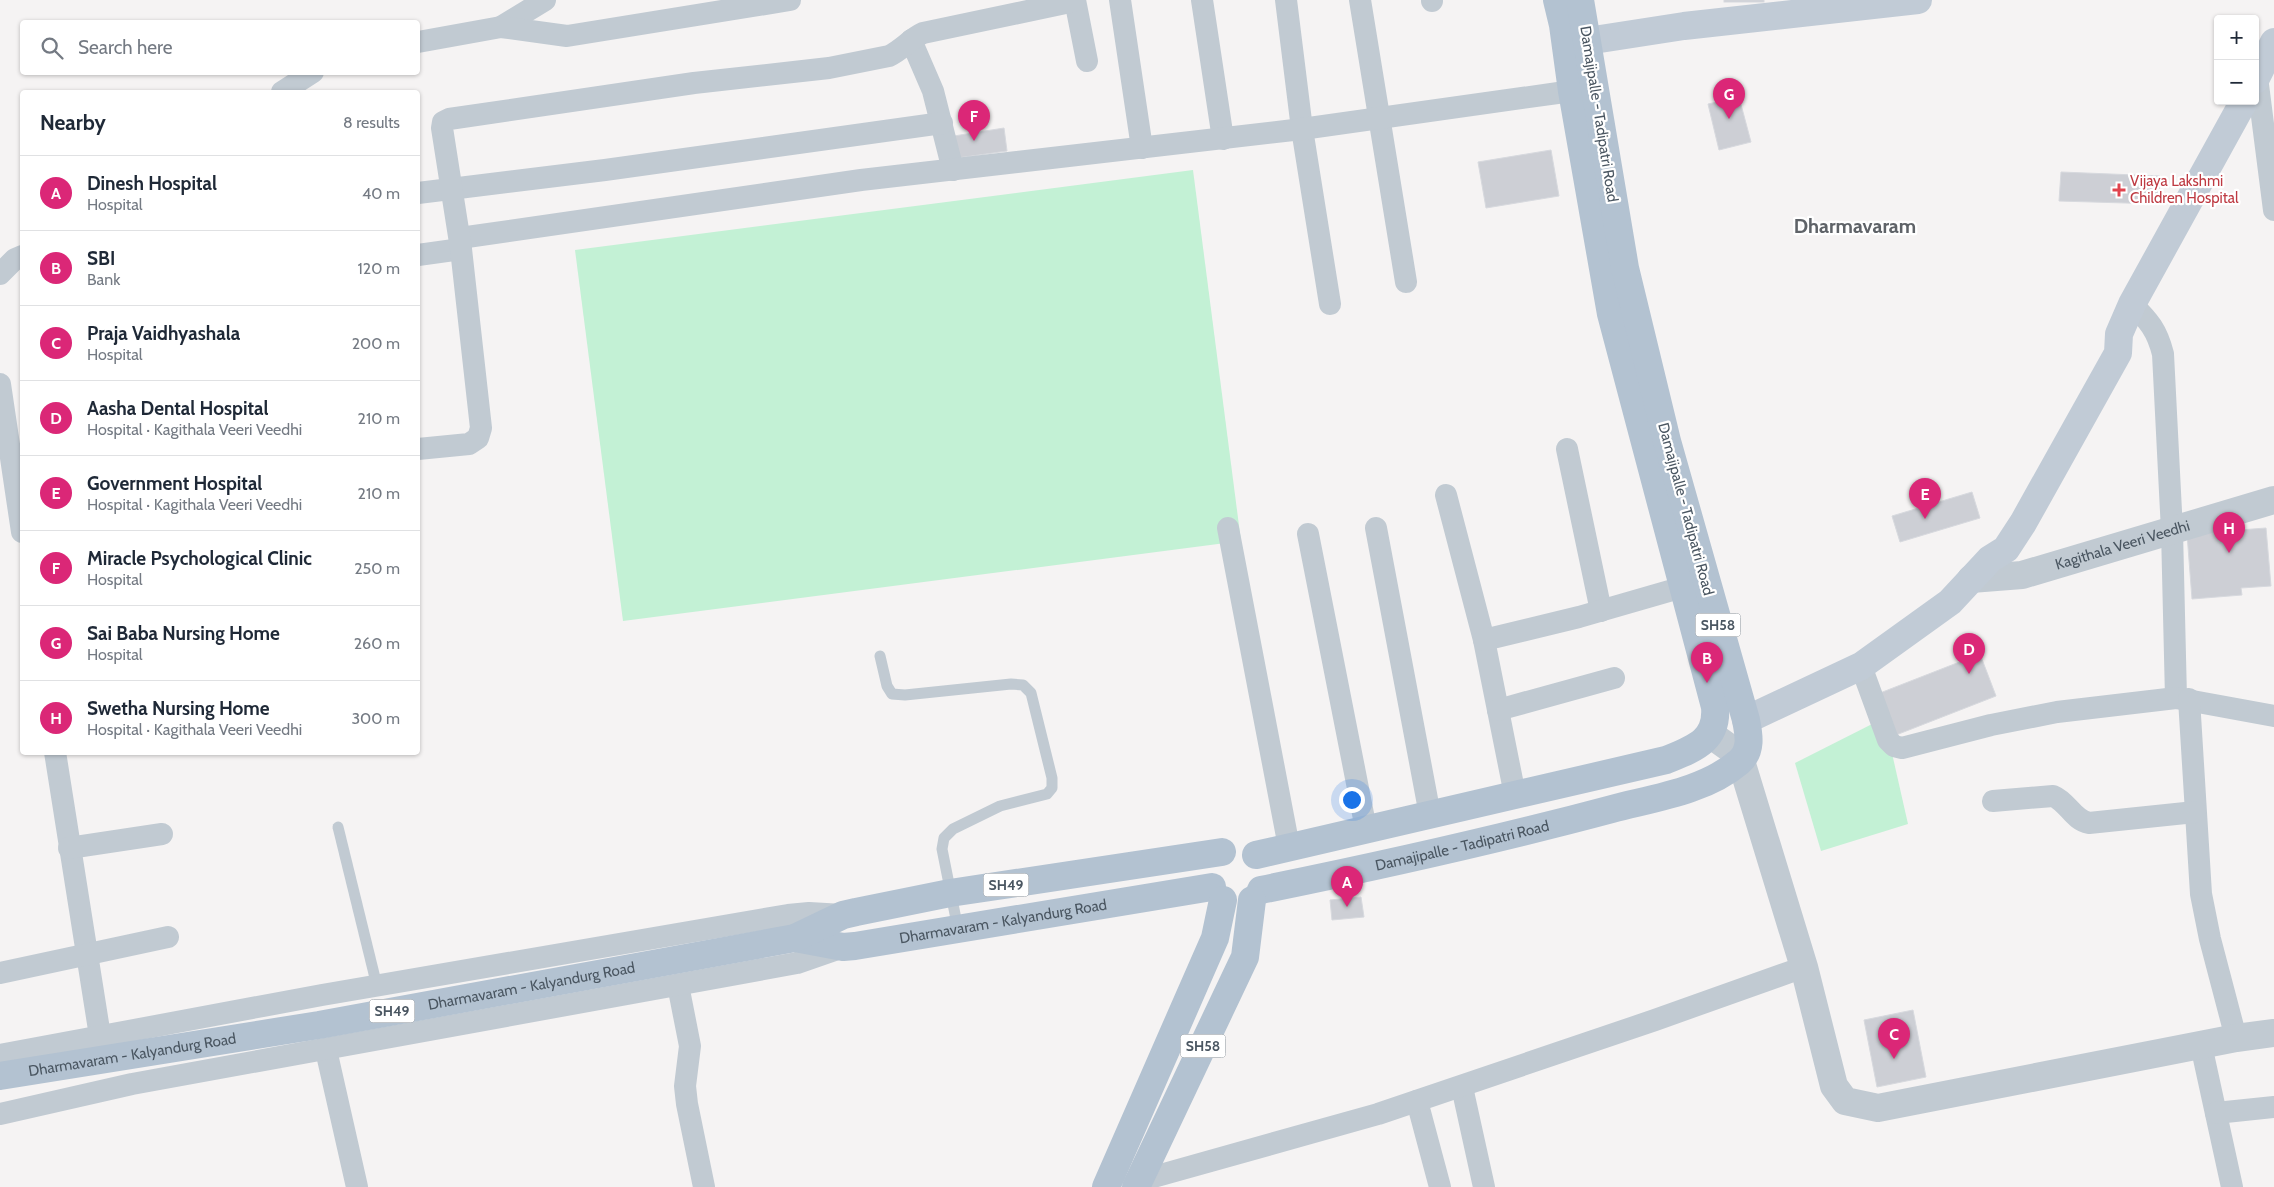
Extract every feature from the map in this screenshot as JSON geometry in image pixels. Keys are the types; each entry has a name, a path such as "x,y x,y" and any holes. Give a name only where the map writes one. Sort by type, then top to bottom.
{"main road":[{"name":"Damajipalle - Tadipatri Road","path":"1557,0 1563,25 1572,91 1611,314 1715,707 1713,726"},
{"name":"Damajipalle - Tadipatri Road","path":"1217,894 1238,904 1257,895 1577,818 1692,787 1712,779 1741,761 1748,748 1746,720 1667,441 1625,268 1580,0"},
{"path":"1587,41 1684,26 1915,0"},
{"path":"2259,73 2274,42"},
{"path":"1746,720 1861,666 1950,602 1990,559 1993,539 2102,350 2119,334 2132,304 2242,105"},
{"path":"1222,852 1240,848 1256,855 1666,760 1695,748 1713,726"},
{"name":"Dharmavaram - Kalyandurg Road","path":"0,1076 319,1025 789,939 843,915 950,893 1222,852"},
{"name":"SH58","path":"1106,1187 1215,938 1217,894 1210,879 1212,864 1222,852"},
{"name":"SH58","path":"1141,1177 1245,957 1257,895 1264,882 1264,868 1256,855"},
{"name":"Dharmavaram - Kalyandurg Road","path":"789,939 843,947 958,929 1217,894"},
{"path":"1121,1153 1141,1177"}],"street":[{"path":"501,28 545,0"},
{"path":"420,42 501,28 567,36 790,0"},
{"path":"420,449 469,444 478,438 481,428 460,244 442,128 443,122 449,118 694,82 829,68 889,56 923,33 1075,0 1087,61"},
{"path":"1120,0 1142,148"},
{"path":"1202,0 1223,139"},
{"path":"1286,0 1302,130 1330,304"},
{"path":"1360,0 1406,282"},
{"path":"911,40 933,91 953,170"},
{"path":"285,90 308,75"},
{"path":"420,255 460,244 861,180 1302,130 1572,91"},
{"path":"2259,101 2274,210"},
{"path":"420,193 942,123"},
{"path":"0,274 15,259 20,257"},
{"path":"2132,304 2154,329 2158,336 2162,354 2183,698 2195,812 2201,894 2236,1038"},
{"path":"0,384 20,492"},
{"path":"1567,449 1601,610"},
{"path":"1446,495 1484,640 1515,795"},
{"name":"Kagithala Veeri Veedhi","path":"1971,579 2022,575 2274,500"},
{"path":"1228,528 1289,847"},
{"path":"1376,528 1430,815"},
{"path":"1308,534 1366,829"},
{"path":"1484,640 1682,587"},
{"path":"1861,666 1888,740 1894,746 1902,748 1991,725 2057,712 2183,698 2274,716"},
{"path":"1498,710 1614,678"},
{"path":"1746,720 1713,726 1741,761 1804,967 1834,1086 1845,1101 1878,1108 2236,1038 2274,1033"},
{"path":"55,755 100,1036"},
{"path":"1994,801 2053,796 2060,799 2081,822 2089,823 2195,812"},
{"path":"69,848 162,834"},
{"path":"0,1055 377,986 788,915 808,913 843,915"},
{"path":"0,972 168,937"},
{"path":"0,1114 132,1084 796,963 843,947"},
{"path":"1141,1177 1369,1117 1462,1087 1804,967"},
{"path":"678,985 690,1046 685,1086 687,1104 704,1187"},
{"path":"2201,1045 2232,1187"},
{"path":"326,1050 357,1187"},
{"path":"1462,1087 1484,1187"},
{"path":"1417,1101 1440,1187"},
{"path":"2216,1113 2274,1107"}],"lane":[{"path":"880,656 887,686 892,694 905,695 1011,684 1023,685 1031,693 1052,778 1052,788 1047,794 1000,806 953,829 944,838 942,849 958,929"},
{"path":"338,827 377,986"}],"green space":[{"path":"1193,170 1241,541 623,621 575,250"},
{"path":"1884,718 1908,824 1821,851 1795,763"}],"building":[{"path":"1724,0 1764,0 1764,2 1724,2"},
{"path":"1739,97 1751,142 1719,150 1708,104"},
{"path":"1004,128 1007,151 957,158 954,136"},
{"path":"1551,150 1559,196 1486,208 1478,162"},
{"path":"2061,172 2160,176 2159,204 2059,201"},
{"path":"1972,492 1980,518 1900,542 1892,516"},
{"path":"2266,528 2271,586 2241,588 2242,595 2192,599 2187,534"},
{"path":"1980,654 1996,696 1896,735 1880,693"},
{"path":"1361,897 1364,917 1332,920 1330,900"},
{"path":"1913,1010 1926,1077 1877,1087 1864,1020"}],"place":[{"name":"Sai Baba Nursing Home","path":"1729,119"},
{"name":"Miracle Psychological Clinic","path":"974,141"},
{"name":"Vijaya Lakshmi Children Hospital","path":"2119,190"},
{"name":"Government Hospital","path":"1925,519"},
{"name":"Swetha Nursing Home","path":"2229,553"},
{"name":"Aasha Dental Hospital","path":"1969,674"},
{"name":"SBI","path":"1707,683"},
{"name":"Dinesh Hospital","path":"1347,907"},
{"name":"Praja Vaidhyashala","path":"1894,1059"}],"district":[{"name":"Dharmavaram","path":"1855,226"}]}
